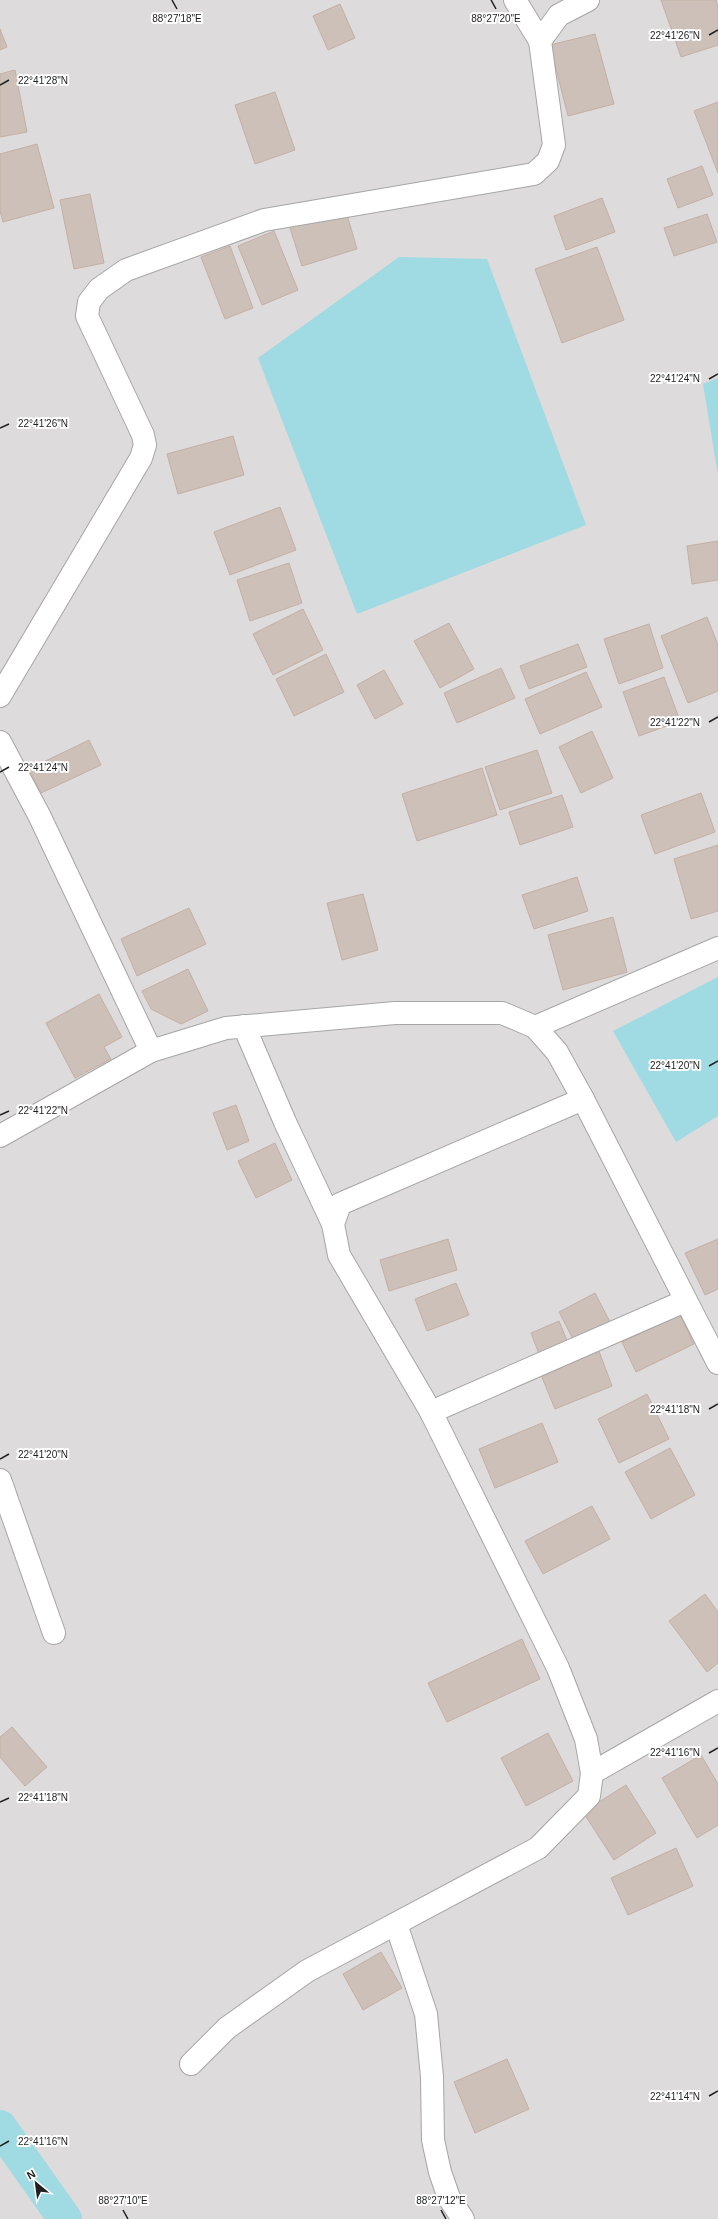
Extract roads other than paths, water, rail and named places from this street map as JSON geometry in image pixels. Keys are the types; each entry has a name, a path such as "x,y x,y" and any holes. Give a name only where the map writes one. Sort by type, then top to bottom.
{"street":[{"path":"0,696 141,458 145,445 142,434 87,316 88,302 99,289 126,270 264,220 534,174 548,161 554,145 540,41 515,0"},
{"path":"540,41 559,15 588,0"},
{"path":"0,742 39,815 151,1051"},
{"path":"535,1027 718,948"},
{"path":"0,1136 151,1051 226,1028 395,1013 502,1013 535,1027 556,1052 583,1099 718,1363"},
{"path":"191,2064 227,2028 307,1971 538,1848 589,1796 592,1773 586,1739 558,1668 431,1412 339,1255 333,1224 285,1122 244,1026"},
{"path":"333,1224 340,1204 583,1099"},
{"path":"431,1412 685,1301"},
{"path":"0,1480 54,1633"},
{"path":"592,1773 718,1701"},
{"path":"396,1924 426,2014 432,2077 433,2140 440,2172 449,2198 463,2219"}],"water":[{"path":"399,257 487,259 586,525 357,614 258,358"},
{"path":"718,378 718,475 703,384"},
{"path":"718,977 718,1116 676,1142 613,1031"}],"waterway":[{"path":"0,2127 65,2219"}]}
